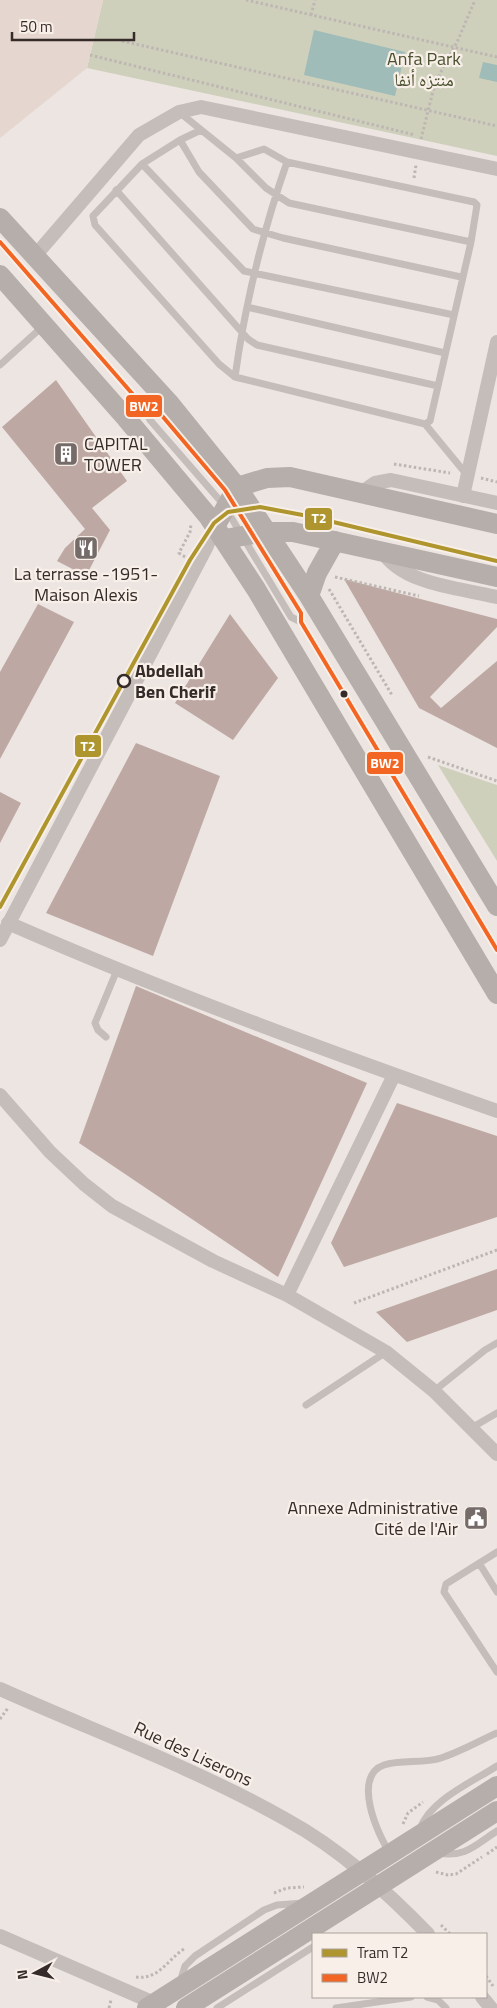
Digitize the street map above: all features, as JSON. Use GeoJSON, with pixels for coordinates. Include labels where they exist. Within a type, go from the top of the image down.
{"type":"FeatureCollection","features":[{"type":"Feature","properties":{"kind":"main road"},"geometry":{"type":"LineString","coordinates":[[0,218],[170,404],[230,497],[240,533],[497,994]]}},
{"type":"Feature","properties":{"kind":"main road"},"geometry":{"type":"LineString","coordinates":[[0,275],[44,325],[240,533],[309,596],[497,906]]}},
{"type":"Feature","properties":{"kind":"main road"},"geometry":{"type":"LineString","coordinates":[[230,497],[267,478],[290,477],[497,524]]}},
{"type":"Feature","properties":{"kind":"main road"},"geometry":{"type":"LineString","coordinates":[[230,497],[240,533]]}},
{"type":"Feature","properties":{"kind":"main road"},"geometry":{"type":"LineString","coordinates":[[240,533],[293,532],[497,577]]}},
{"type":"Feature","properties":{"kind":"main road"},"geometry":{"type":"LineString","coordinates":[[309,596],[317,573],[336,541]]}},
{"type":"Feature","properties":{"kind":"main road"},"geometry":{"type":"LineString","coordinates":[[151,2006],[309,1895],[361,1871],[386,1848],[418,1836],[497,1786]]}},
{"type":"Feature","properties":{"kind":"main road"},"geometry":{"type":"LineString","coordinates":[[321,1928],[379,1886],[497,1811]]}},
{"type":"Feature","properties":{"kind":"main road"},"geometry":{"type":"LineString","coordinates":[[186,2008],[312,1933]]}},
{"type":"Feature","properties":{"kind":"street"},"geometry":{"type":"LineString","coordinates":[[34,257],[139,135],[179,112],[200,107],[417,150],[497,168]]}},
{"type":"Feature","properties":{"kind":"street"},"geometry":{"type":"LineString","coordinates":[[463,496],[497,342]]}},
{"type":"Feature","properties":{"kind":"street"},"geometry":{"type":"LineString","coordinates":[[362,492],[375,483],[391,480],[497,503]]}},
{"type":"Feature","properties":{"kind":"street"},"geometry":{"type":"LineString","coordinates":[[0,940],[206,548],[240,533]]}},
{"type":"Feature","properties":{"kind":"street"},"geometry":{"type":"LineString","coordinates":[[382,551],[394,566],[411,576],[497,597]]}},
{"type":"Feature","properties":{"kind":"street"},"geometry":{"type":"LineString","coordinates":[[8,924],[117,970],[394,1075],[497,1111]]}},
{"type":"Feature","properties":{"kind":"street"},"geometry":{"type":"LineString","coordinates":[[286,1296],[394,1075]]}},
{"type":"Feature","properties":{"kind":"street"},"geometry":{"type":"LineString","coordinates":[[0,1095],[50,1152],[84,1184],[112,1206],[197,1253],[286,1296],[386,1352],[434,1391],[473,1427],[497,1454]]}},
{"type":"Feature","properties":{"kind":"street","name":"Rue des Liserons"},"geometry":{"type":"LineString","coordinates":[[2,1693],[216,1782],[288,1820],[361,1871],[427,1933]]}},
{"type":"Feature","properties":{"kind":"street"},"geometry":{"type":"LineString","coordinates":[[0,1936],[151,2006]]}},
{"type":"Feature","properties":{"kind":"lane"},"geometry":{"type":"LineString","coordinates":[[179,112],[236,158],[266,188],[289,202],[471,242]]}},
{"type":"Feature","properties":{"kind":"lane"},"geometry":{"type":"LineString","coordinates":[[200,130],[142,164],[93,216],[95,225],[219,364],[235,377],[425,424],[468,476]]}},
{"type":"Feature","properties":{"kind":"lane"},"geometry":{"type":"LineString","coordinates":[[180,140],[199,172],[253,228],[283,238],[461,277]]}},
{"type":"Feature","properties":{"kind":"lane"},"geometry":{"type":"LineString","coordinates":[[236,158],[260,149],[287,162],[474,202],[478,208],[461,277],[434,414],[430,422],[425,424]]}},
{"type":"Feature","properties":{"kind":"lane"},"geometry":{"type":"LineString","coordinates":[[235,377],[241,330],[276,194],[287,162]]}},
{"type":"Feature","properties":{"kind":"lane"},"geometry":{"type":"LineString","coordinates":[[142,164],[244,271],[454,315]]}},
{"type":"Feature","properties":{"kind":"lane"},"geometry":{"type":"LineString","coordinates":[[116,190],[248,339],[257,345],[438,386]]}},
{"type":"Feature","properties":{"kind":"lane"},"geometry":{"type":"LineString","coordinates":[[0,242],[144,406],[150,420],[230,497]]}},
{"type":"Feature","properties":{"kind":"lane"},"geometry":{"type":"LineString","coordinates":[[247,307],[445,353]]}},
{"type":"Feature","properties":{"kind":"lane"},"geometry":{"type":"LineString","coordinates":[[0,365],[44,325]]}},
{"type":"Feature","properties":{"kind":"lane"},"geometry":{"type":"LineString","coordinates":[[144,406],[158,411],[230,497]]}},
{"type":"Feature","properties":{"kind":"lane"},"geometry":{"type":"LineString","coordinates":[[240,533],[292,617],[301,622],[497,950]]}},
{"type":"Feature","properties":{"kind":"lane"},"geometry":{"type":"LineString","coordinates":[[106,1037],[96,1027],[96,1019],[117,970]]}},
{"type":"Feature","properties":{"kind":"lane"},"geometry":{"type":"LineString","coordinates":[[434,1391],[485,1350],[497,1344]]}},
{"type":"Feature","properties":{"kind":"lane"},"geometry":{"type":"LineString","coordinates":[[306,1405],[386,1352]]}},
{"type":"Feature","properties":{"kind":"lane"},"geometry":{"type":"LineString","coordinates":[[473,1427],[497,1412]]}},
{"type":"Feature","properties":{"kind":"lane"},"geometry":{"type":"LineString","coordinates":[[497,1552],[446,1584],[444,1592],[497,1672]]}},
{"type":"Feature","properties":{"kind":"lane"},"geometry":{"type":"LineString","coordinates":[[479,1563],[497,1592]]}},
{"type":"Feature","properties":{"kind":"lane"},"geometry":{"type":"LineString","coordinates":[[386,1848],[368,1794],[368,1781],[375,1770],[385,1765],[440,1759],[497,1733]]}},
{"type":"Feature","properties":{"kind":"lane"},"geometry":{"type":"LineString","coordinates":[[418,1836],[423,1820],[435,1806],[497,1766]]}},
{"type":"Feature","properties":{"kind":"lane"},"geometry":{"type":"LineString","coordinates":[[433,1852],[452,1856],[460,1854],[497,1831]]}},
{"type":"Feature","properties":{"kind":"lane"},"geometry":{"type":"LineString","coordinates":[[217,2008],[312,1947]]}},
{"type":"Feature","properties":{"kind":"lane"},"geometry":{"type":"LineString","coordinates":[[336,2008],[404,1998]]}},
{"type":"Feature","properties":{"kind":"lane"},"geometry":{"type":"LineString","coordinates":[[431,1998],[438,2000],[446,2008]]}},
{"type":"Feature","properties":{"kind":"path"},"geometry":{"type":"LineString","coordinates":[[246,0],[497,57]]}},
{"type":"Feature","properties":{"kind":"path"},"geometry":{"type":"LineString","coordinates":[[311,15],[314,0]]}},
{"type":"Feature","properties":{"kind":"path"},"geometry":{"type":"LineString","coordinates":[[413,189],[417,150],[435,83],[454,48],[475,0]]}},
{"type":"Feature","properties":{"kind":"path"},"geometry":{"type":"LineString","coordinates":[[122,42],[497,126]]}},
{"type":"Feature","properties":{"kind":"path"},"geometry":{"type":"LineString","coordinates":[[90,56],[431,139]]}},
{"type":"Feature","properties":{"kind":"path"},"geometry":{"type":"LineString","coordinates":[[386,467],[394,464],[468,476]]}},
{"type":"Feature","properties":{"kind":"path"},"geometry":{"type":"LineString","coordinates":[[179,553],[198,564]]}},
{"type":"Feature","properties":{"kind":"path"},"geometry":{"type":"LineString","coordinates":[[317,573],[421,596]]}},
{"type":"Feature","properties":{"kind":"path"},"geometry":{"type":"LineString","coordinates":[[428,757],[497,781]]}},
{"type":"Feature","properties":{"kind":"path"},"geometry":{"type":"LineString","coordinates":[[354,1303],[497,1250]]}},
{"type":"Feature","properties":{"kind":"path"},"geometry":{"type":"LineString","coordinates":[[0,1719],[8,1708],[14,1711]]}},
{"type":"Feature","properties":{"kind":"path"},"geometry":{"type":"LineString","coordinates":[[386,1848],[408,1813],[425,1800]]}},
{"type":"Feature","properties":{"kind":"path"},"geometry":{"type":"LineString","coordinates":[[430,1872],[456,1874],[497,1848]]}},
{"type":"Feature","properties":{"kind":"path"},"geometry":{"type":"LineString","coordinates":[[266,1898],[287,1888],[309,1895]]}},
{"type":"Feature","properties":{"kind":"path"},"geometry":{"type":"LineString","coordinates":[[438,1922],[449,1933]]}},
{"type":"Feature","properties":{"kind":"path"},"geometry":{"type":"LineString","coordinates":[[132,1977],[144,1978],[154,1975],[187,1947]]}},
{"type":"Feature","properties":{"kind":"green space","name":"Anfa Park منتزه أنفا"},"geometry":{"type":"Polygon","coordinates":[[[103,0],[497,0],[497,156],[87,68],[103,0]]]}},
{"type":"Feature","properties":{"kind":"green space"},"geometry":{"type":"Polygon","coordinates":[[[438,765],[497,785],[497,861],[438,765]]]}},
{"type":"Feature","properties":{"kind":"shaded area"},"geometry":{"type":"Polygon","coordinates":[[[0,0],[103,0],[87,68],[0,138],[0,0]]]}},
{"type":"Feature","properties":{"kind":"water"},"geometry":{"type":"Polygon","coordinates":[[[314,30],[405,52],[395,96],[304,75],[314,30]]]}},
{"type":"Feature","properties":{"kind":"water"},"geometry":{"type":"Polygon","coordinates":[[[483,62],[497,65],[497,82],[479,78],[483,62]]]}},
{"type":"Feature","properties":{"kind":"building","name":"CAPITAL TOWER"},"geometry":{"type":"Polygon","coordinates":[[[56,380],[127,481],[92,508],[110,530],[86,576],[57,561],[65,548],[85,529],[2,427],[56,380]]]}},
{"type":"Feature","properties":{"kind":"building"},"geometry":{"type":"Polygon","coordinates":[[[344,579],[497,619],[497,627],[430,697],[441,708],[497,661],[497,748],[419,708],[344,579]]]}},
{"type":"Feature","properties":{"kind":"building"},"geometry":{"type":"Polygon","coordinates":[[[38,604],[74,622],[0,759],[0,672],[38,604]]]}},
{"type":"Feature","properties":{"kind":"building"},"geometry":{"type":"Polygon","coordinates":[[[230,614],[278,678],[233,740],[175,703],[230,614]]]}},
{"type":"Feature","properties":{"kind":"building"},"geometry":{"type":"Polygon","coordinates":[[[136,743],[220,776],[153,956],[46,913],[136,743]]]}},
{"type":"Feature","properties":{"kind":"building"},"geometry":{"type":"Polygon","coordinates":[[[0,792],[21,803],[0,843],[0,792]]]}},
{"type":"Feature","properties":{"kind":"building"},"geometry":{"type":"Polygon","coordinates":[[[136,986],[367,1083],[278,1277],[79,1143],[136,986]]]}},
{"type":"Feature","properties":{"kind":"building"},"geometry":{"type":"Polygon","coordinates":[[[397,1103],[497,1136],[497,1217],[344,1267],[331,1243],[397,1103]]]}},
{"type":"Feature","properties":{"kind":"building"},"geometry":{"type":"Polygon","coordinates":[[[497,1269],[497,1310],[407,1342],[376,1312],[497,1269]]]}},
{"type":"Feature","properties":{"kind":"tram line","name":"T2"},"geometry":{"type":"LineString","coordinates":[[0,907],[190,560],[214,523],[228,512],[260,507],[308,516],[497,561]]}},
{"type":"Feature","properties":{"kind":"transit line","name":"BW2"},"geometry":{"type":"LineString","coordinates":[[0,242],[143,406],[158,411],[225,490],[301,613],[301,622],[497,950]]}},
{"type":"Feature","properties":{"kind":"place","name":"CAPITAL TOWER"},"geometry":{"type":"Point","coordinates":[66,454]}},
{"type":"Feature","properties":{"kind":"place","name":"La terrasse -1951- Maison Alexis"},"geometry":{"type":"Point","coordinates":[86,548]}},
{"type":"Feature","properties":{"kind":"place","name":"Abdellah Ben Cherif"},"geometry":{"type":"Point","coordinates":[124,681]}},
{"type":"Feature","properties":{"kind":"place","name":"Annexe Administrative Cité de l'Air"},"geometry":{"type":"Point","coordinates":[476,1518]}}]}
